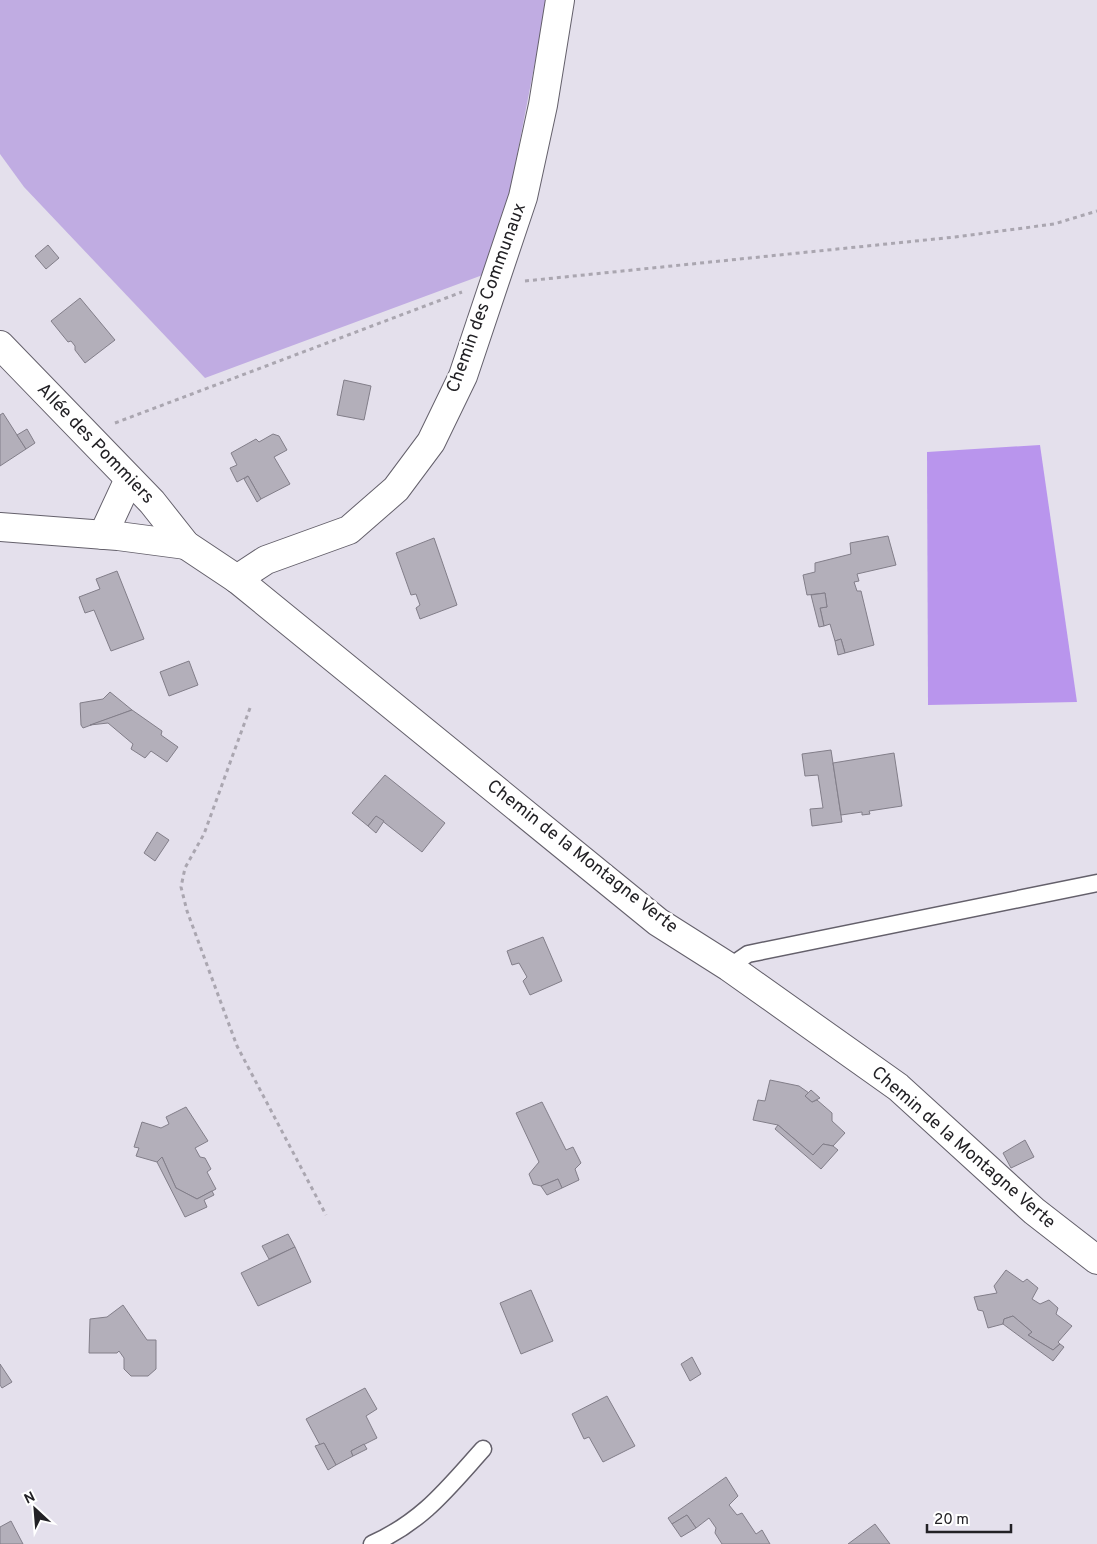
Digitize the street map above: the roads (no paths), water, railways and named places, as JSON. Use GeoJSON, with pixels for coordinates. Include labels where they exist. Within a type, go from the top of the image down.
{"type":"FeatureCollection","features":[{"type":"Feature","properties":{"kind":"street","name":"Chemin des Communaux"},"geometry":{"type":"LineString","coordinates":[[237,579],[266,560],[349,530],[396,489],[431,442],[463,376],[523,197],[543,105],[560,0]]}},
{"type":"Feature","properties":{"kind":"street","name":"Allée des Pommiers"},"geometry":{"type":"LineString","coordinates":[[0,345],[129,479],[167,520],[186,545]]}},
{"type":"Feature","properties":{"kind":"street"},"geometry":{"type":"LineString","coordinates":[[103,535],[129,479]]}},
{"type":"Feature","properties":{"kind":"street"},"geometry":{"type":"LineString","coordinates":[[0,527],[103,535],[186,545]]}},
{"type":"Feature","properties":{"kind":"street","name":"Chemin de la Montagne Verte"},"geometry":{"type":"LineString","coordinates":[[186,545],[237,579],[658,922],[729,967],[898,1087],[1034,1211],[1097,1260]]}},
{"type":"Feature","properties":{"kind":"lane"},"geometry":{"type":"LineString","coordinates":[[729,967],[748,954],[1097,883]]}},
{"type":"Feature","properties":{"kind":"lane"},"geometry":{"type":"LineString","coordinates":[[372,1544],[397,1533],[427,1511],[483,1449]]}}]}
